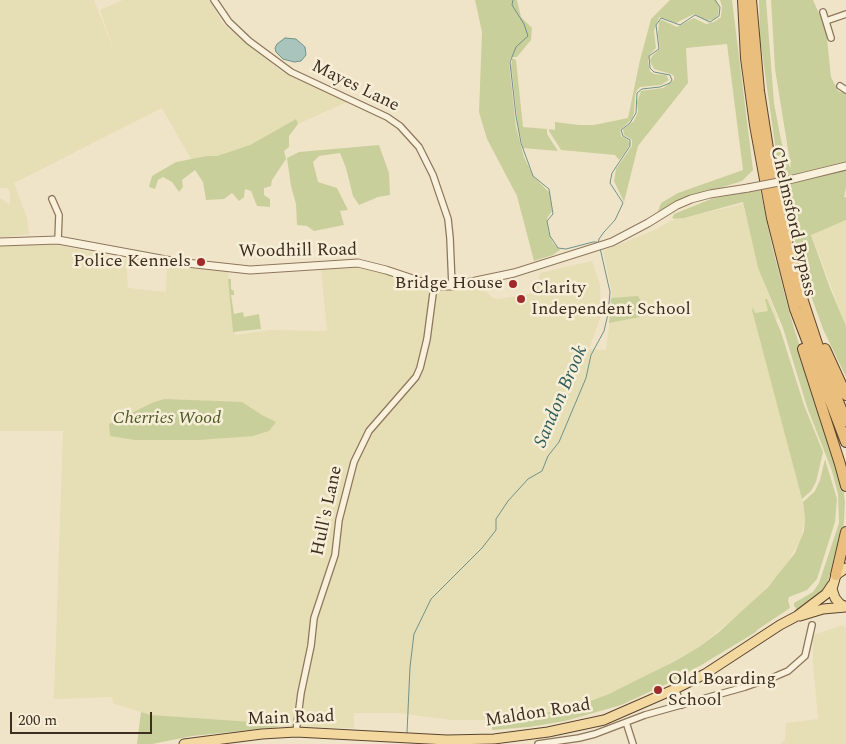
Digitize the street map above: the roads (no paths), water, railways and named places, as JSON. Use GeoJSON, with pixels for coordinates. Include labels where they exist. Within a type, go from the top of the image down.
{"type":"FeatureCollection","features":[{"type":"Feature","properties":{"kind":"highway","name":"Chelmsford Bypass"},"geometry":{"type":"LineString","coordinates":[[743,0],[746,58],[759,151],[772,218],[795,309],[846,442]]}},
{"type":"Feature","properties":{"kind":"highway","name":"Chelmsford Bypass"},"geometry":{"type":"LineString","coordinates":[[751,0],[754,49],[771,168],[782,224],[802,298],[827,374],[846,421]]}},
{"type":"Feature","properties":{"kind":"highway"},"geometry":{"type":"LineString","coordinates":[[802,298],[846,395]]}},
{"type":"Feature","properties":{"kind":"highway"},"geometry":{"type":"LineString","coordinates":[[795,309],[803,348],[846,486]]}},
{"type":"Feature","properties":{"kind":"highway"},"geometry":{"type":"LineString","coordinates":[[834,580],[846,532]]}},
{"type":"Feature","properties":{"kind":"main road","name":"Maldon Road"},"geometry":{"type":"LineString","coordinates":[[400,737],[447,740],[494,739],[548,732],[604,720],[705,674],[797,616],[826,594],[834,580],[846,568]]}},
{"type":"Feature","properties":{"kind":"main road"},"geometry":{"type":"LineString","coordinates":[[834,580],[835,598],[846,607]]}},
{"type":"Feature","properties":{"kind":"main road","name":"Maldon Road"},"geometry":{"type":"LineString","coordinates":[[797,616],[823,609],[846,607]]}},
{"type":"Feature","properties":{"kind":"main road","name":"Main Road"},"geometry":{"type":"LineString","coordinates":[[184,744],[262,734],[296,732],[400,737]]}},
{"type":"Feature","properties":{"kind":"street","name":"Mayes Lane"},"geometry":{"type":"LineString","coordinates":[[214,0],[235,27],[249,41],[261,48],[290,72],[386,117],[409,135],[419,146],[427,161],[448,219],[452,286]]}},
{"type":"Feature","properties":{"kind":"street"},"geometry":{"type":"LineString","coordinates":[[823,12],[831,38]]}},
{"type":"Feature","properties":{"kind":"street"},"geometry":{"type":"LineString","coordinates":[[826,20],[846,14]]}},
{"type":"Feature","properties":{"kind":"street","name":"Woodhill Road"},"geometry":{"type":"LineString","coordinates":[[0,242],[58,240],[85,243],[177,262],[250,270],[358,263],[434,286],[452,286],[514,273],[612,242],[691,199],[789,180],[846,166]]}},
{"type":"Feature","properties":{"kind":"street"},"geometry":{"type":"LineString","coordinates":[[52,199],[59,215],[58,240]]}},
{"type":"Feature","properties":{"kind":"street","name":"Hull's Lane"},"geometry":{"type":"LineString","coordinates":[[296,732],[314,618],[335,555],[339,520],[354,462],[369,431],[412,383],[420,368],[428,340],[434,286]]}},
{"type":"Feature","properties":{"kind":"street","name":"Maldon Road"},"geometry":{"type":"LineString","coordinates":[[538,744],[587,736],[626,722],[745,687],[788,671],[805,656],[812,624]]}},
{"type":"Feature","properties":{"kind":"street"},"geometry":{"type":"LineString","coordinates":[[675,689],[682,705]]}},
{"type":"Feature","properties":{"kind":"street"},"geometry":{"type":"LineString","coordinates":[[626,722],[633,744]]}},
{"type":"Feature","properties":{"kind":"water"},"geometry":{"type":"Polygon","coordinates":[[[285,38],[296,39],[305,47],[306,55],[301,61],[294,62],[283,59],[276,52],[277,44],[285,38]]]}},
{"type":"Feature","properties":{"kind":"waterway"},"geometry":{"type":"LineString","coordinates":[[513,0],[512,5],[524,24],[528,36],[516,47],[510,62],[516,116],[521,143],[533,176],[549,189],[553,214],[547,221],[550,236],[558,248],[566,249],[597,242]]}},
{"type":"Feature","properties":{"kind":"waterway","name":"Sandon Brook"},"geometry":{"type":"LineString","coordinates":[[598,244],[599,239],[615,220],[623,203],[610,183],[612,173],[630,146],[630,140],[623,136],[621,130],[630,123],[636,113],[637,93],[642,89],[660,87],[670,83],[672,80],[670,75],[654,72],[650,68],[649,56],[659,49],[656,25],[661,18],[680,25],[695,15],[710,22],[719,16],[720,7],[715,0]]}},
{"type":"Feature","properties":{"kind":"waterway","name":"Sandon Brook"},"geometry":{"type":"LineString","coordinates":[[407,733],[410,667],[414,634],[431,599],[482,548],[496,530],[496,519],[508,501],[528,479],[542,471],[548,456],[559,442],[586,378],[591,355],[604,331],[608,314],[610,292],[600,248]]}},
{"type":"Feature","properties":{"kind":"place","name":"Police Kennels"},"geometry":{"type":"Point","coordinates":[201,262]}},
{"type":"Feature","properties":{"kind":"place","name":"Bridge House"},"geometry":{"type":"Point","coordinates":[513,284]}},
{"type":"Feature","properties":{"kind":"place","name":"Clarity Independent School"},"geometry":{"type":"Point","coordinates":[521,299]}},
{"type":"Feature","properties":{"kind":"place","name":"Old Boarding School"},"geometry":{"type":"Point","coordinates":[658,690]}},
{"type":"Feature","properties":{"kind":"park label","name":"Cherries Wood"},"geometry":{"type":"Point","coordinates":[167,419]}}]}
